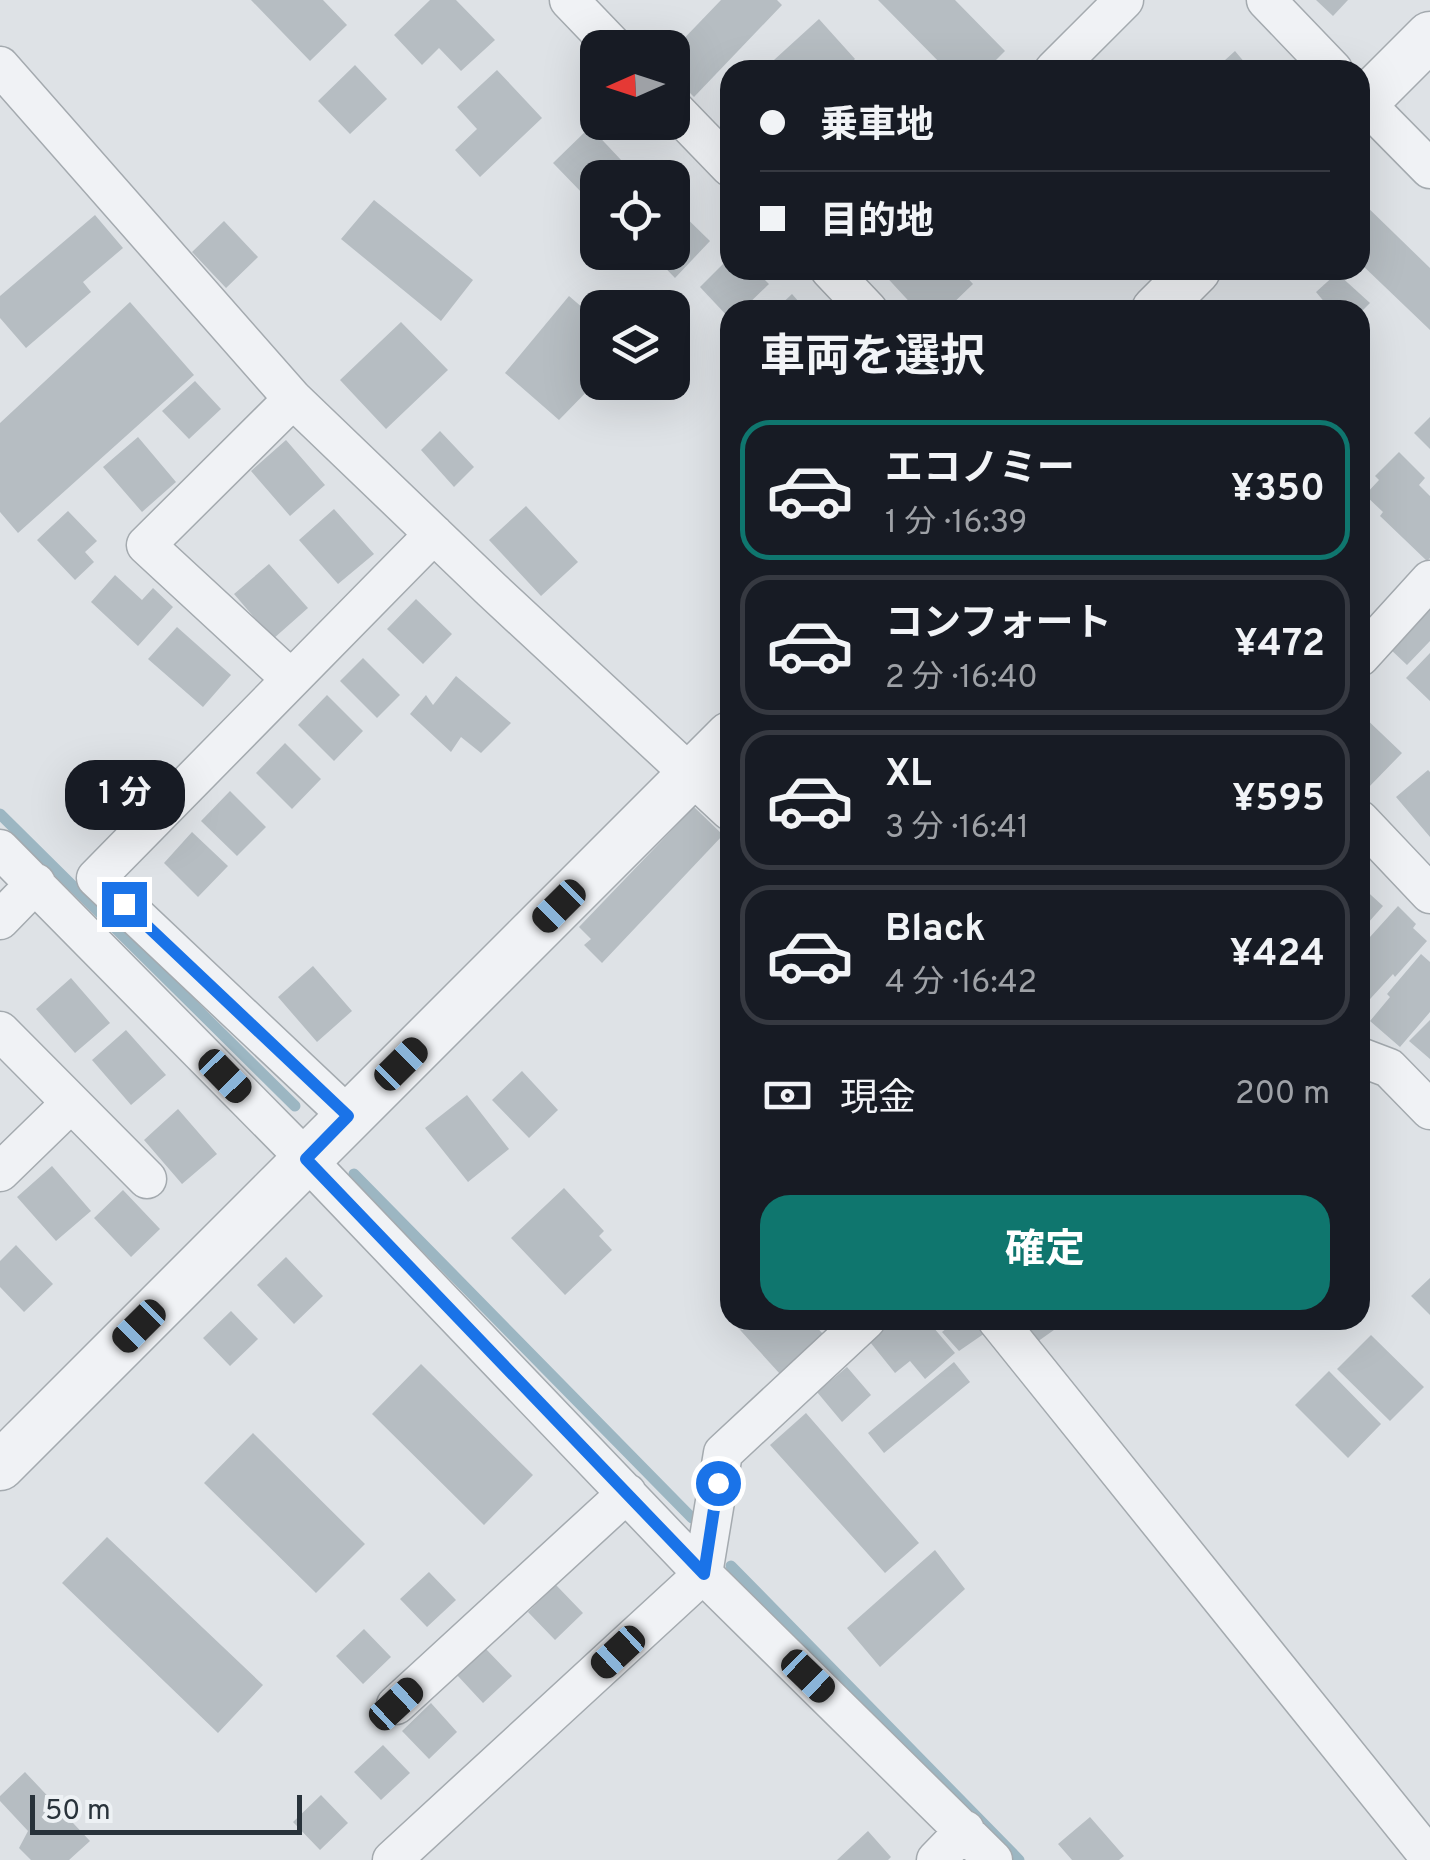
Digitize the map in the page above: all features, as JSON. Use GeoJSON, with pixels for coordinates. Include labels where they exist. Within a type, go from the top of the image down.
{"type":"FeatureCollection","features":[{"type":"Feature","properties":{"kind":"street"},"geometry":{"type":"LineString","coordinates":[[569,0],[598,30]]}},
{"type":"Feature","properties":{"kind":"street"},"geometry":{"type":"LineString","coordinates":[[1064,60],[1124,0]]}},
{"type":"Feature","properties":{"kind":"street"},"geometry":{"type":"LineString","coordinates":[[1266,0],[1322,60]]}},
{"type":"Feature","properties":{"kind":"street"},"geometry":{"type":"LineString","coordinates":[[1370,82],[1430,36]]}},
{"type":"Feature","properties":{"kind":"street"},"geometry":{"type":"LineString","coordinates":[[0,66],[293,399],[720,802]]}},
{"type":"Feature","properties":{"kind":"street"},"geometry":{"type":"LineString","coordinates":[[1370,110],[1430,169]]}},
{"type":"Feature","properties":{"kind":"street"},"geometry":{"type":"LineString","coordinates":[[690,126],[720,157]]}},
{"type":"Feature","properties":{"kind":"street"},"geometry":{"type":"LineString","coordinates":[[1166,300],[1186,280]]}},
{"type":"Feature","properties":{"kind":"street"},"geometry":{"type":"LineString","coordinates":[[291,679],[146,545],[293,399]]}},
{"type":"Feature","properties":{"kind":"street"},"geometry":{"type":"LineString","coordinates":[[348,1116],[96,878],[434,534]]}},
{"type":"Feature","properties":{"kind":"street"},"geometry":{"type":"LineString","coordinates":[[1370,646],[1430,580]]}},
{"type":"Feature","properties":{"kind":"street"},"geometry":{"type":"LineString","coordinates":[[0,1466],[720,746]]}},
{"type":"Feature","properties":{"kind":"street"},"geometry":{"type":"LineString","coordinates":[[1370,831],[1430,894]]}},
{"type":"Feature","properties":{"kind":"street"},"geometry":{"type":"LineString","coordinates":[[0,849],[306,1159],[704,1574],[993,1860]]}},
{"type":"Feature","properties":{"kind":"street"},"geometry":{"type":"LineString","coordinates":[[0,920],[36,883]]}},
{"type":"Feature","properties":{"kind":"street"},"geometry":{"type":"LineString","coordinates":[[0,1031],[147,1179]]}},
{"type":"Feature","properties":{"kind":"street"},"geometry":{"type":"LineString","coordinates":[[1370,1061],[1389,1068],[1430,1110]]}},
{"type":"Feature","properties":{"kind":"street"},"geometry":{"type":"LineString","coordinates":[[0,1172],[71,1102]]}},
{"type":"Feature","properties":{"kind":"street"},"geometry":{"type":"LineString","coordinates":[[392,1860],[704,1574],[722,1453],[855,1330]]}},
{"type":"Feature","properties":{"kind":"street"},"geometry":{"type":"LineString","coordinates":[[1005,1330],[1430,1858]]}},
{"type":"Feature","properties":{"kind":"street"},"geometry":{"type":"LineString","coordinates":[[396,1704],[627,1493]]}},
{"type":"Feature","properties":{"kind":"street"},"geometry":{"type":"LineString","coordinates":[[936,1860],[965,1830]]}},
{"type":"Feature","properties":{"kind":"building"},"geometry":{"type":"Polygon","coordinates":[[[251,0],[323,0],[347,25],[310,61],[251,0]]]}},
{"type":"Feature","properties":{"kind":"building"},"geometry":{"type":"Polygon","coordinates":[[[430,0],[456,0],[495,40],[461,71],[439,48],[422,65],[394,35],[430,0]]]}},
{"type":"Feature","properties":{"kind":"building"},"geometry":{"type":"Polygon","coordinates":[[[721,0],[777,0],[782,5],[729,60],[720,60],[720,70],[694,97],[690,93],[690,32],[721,0]]]}},
{"type":"Feature","properties":{"kind":"building"},"geometry":{"type":"Polygon","coordinates":[[[878,0],[955,0],[1005,51],[996,60],[937,60],[878,0]]]}},
{"type":"Feature","properties":{"kind":"building"},"geometry":{"type":"Polygon","coordinates":[[[1316,0],[1348,0],[1333,16],[1316,0]]]}},
{"type":"Feature","properties":{"kind":"building"},"geometry":{"type":"Polygon","coordinates":[[[819,19],[855,59],[854,60],[774,60],[819,19]]]}},
{"type":"Feature","properties":{"kind":"building"},"geometry":{"type":"Polygon","coordinates":[[[1235,51],[1243,60],[1225,60],[1235,51]]]}},
{"type":"Feature","properties":{"kind":"building"},"geometry":{"type":"Polygon","coordinates":[[[355,65],[387,99],[350,134],[318,101],[355,65]]]}},
{"type":"Feature","properties":{"kind":"building"},"geometry":{"type":"Polygon","coordinates":[[[497,70],[542,118],[480,177],[455,150],[477,129],[457,107],[497,70]]]}},
{"type":"Feature","properties":{"kind":"building"},"geometry":{"type":"Polygon","coordinates":[[[580,137],[580,140],[602,140],[621,160],[580,160],[580,191],[553,163],[580,137]]]}},
{"type":"Feature","properties":{"kind":"building"},"geometry":{"type":"Polygon","coordinates":[[[374,200],[473,280],[441,321],[341,239],[374,200]]]}},
{"type":"Feature","properties":{"kind":"building"},"geometry":{"type":"Polygon","coordinates":[[[1370,210],[1430,268],[1430,330],[1370,273],[1370,210]]]}},
{"type":"Feature","properties":{"kind":"building"},"geometry":{"type":"Polygon","coordinates":[[[95,215],[123,248],[83,282],[91,292],[26,348],[0,318],[0,296],[95,215]]]}},
{"type":"Feature","properties":{"kind":"building"},"geometry":{"type":"Polygon","coordinates":[[[224,221],[258,257],[226,288],[192,252],[224,221]]]}},
{"type":"Feature","properties":{"kind":"building"},"geometry":{"type":"Polygon","coordinates":[[[690,222],[710,241],[690,262],[690,222]]]}},
{"type":"Feature","properties":{"kind":"building"},"geometry":{"type":"Polygon","coordinates":[[[720,267],[720,280],[765,280],[769,284],[752,300],[720,300],[720,308],[700,287],[720,267]]]}},
{"type":"Feature","properties":{"kind":"building"},"geometry":{"type":"Polygon","coordinates":[[[889,280],[969,280],[973,284],[956,300],[908,300],[889,280]]]}},
{"type":"Feature","properties":{"kind":"building"},"geometry":{"type":"Polygon","coordinates":[[[1329,280],[1345,280],[1367,300],[1323,300],[1316,292],[1329,280]]]}},
{"type":"Feature","properties":{"kind":"building"},"geometry":{"type":"Polygon","coordinates":[[[569,296],[580,305],[580,398],[559,420],[505,373],[569,296]]]}},
{"type":"Feature","properties":{"kind":"building"},"geometry":{"type":"Polygon","coordinates":[[[130,302],[194,375],[18,533],[0,512],[0,423],[130,302]]]}},
{"type":"Feature","properties":{"kind":"building"},"geometry":{"type":"Polygon","coordinates":[[[401,322],[448,370],[386,429],[340,380],[401,322]]]}},
{"type":"Feature","properties":{"kind":"building"},"geometry":{"type":"Polygon","coordinates":[[[195,381],[221,409],[189,439],[162,411],[195,381]]]}},
{"type":"Feature","properties":{"kind":"building"},"geometry":{"type":"Polygon","coordinates":[[[1430,417],[1430,449],[1414,433],[1430,417]]]}},
{"type":"Feature","properties":{"kind":"building"},"geometry":{"type":"Polygon","coordinates":[[[440,431],[474,467],[454,487],[421,450],[440,431]]]}},
{"type":"Feature","properties":{"kind":"building"},"geometry":{"type":"Polygon","coordinates":[[[138,437],[176,482],[142,512],[103,467],[138,437]]]}},
{"type":"Feature","properties":{"kind":"building"},"geometry":{"type":"Polygon","coordinates":[[[286,440],[325,485],[290,516],[251,471],[286,440]]]}},
{"type":"Feature","properties":{"kind":"building"},"geometry":{"type":"Polygon","coordinates":[[[1399,452],[1425,478],[1419,485],[1430,496],[1427,561],[1380,516],[1383,512],[1370,500],[1370,490],[1379,480],[1375,476],[1399,452]]]}},
{"type":"Feature","properties":{"kind":"building"},"geometry":{"type":"Polygon","coordinates":[[[526,506],[578,562],[541,596],[489,540],[526,506]]]}},
{"type":"Feature","properties":{"kind":"building"},"geometry":{"type":"Polygon","coordinates":[[[334,509],[374,554],[338,584],[299,540],[334,509]]]}},
{"type":"Feature","properties":{"kind":"building"},"geometry":{"type":"Polygon","coordinates":[[[68,511],[97,541],[85,552],[94,562],[75,580],[37,540],[68,511]]]}},
{"type":"Feature","properties":{"kind":"building"},"geometry":{"type":"Polygon","coordinates":[[[269,564],[308,608],[273,639],[234,594],[269,564]]]}},
{"type":"Feature","properties":{"kind":"building"},"geometry":{"type":"Polygon","coordinates":[[[115,575],[142,600],[153,588],[173,607],[138,646],[91,602],[115,575]]]}},
{"type":"Feature","properties":{"kind":"building"},"geometry":{"type":"Polygon","coordinates":[[[416,599],[452,634],[423,664],[387,629],[416,599]]]}},
{"type":"Feature","properties":{"kind":"building"},"geometry":{"type":"Polygon","coordinates":[[[1430,603],[1430,641],[1407,665],[1388,647],[1430,603]]]}},
{"type":"Feature","properties":{"kind":"building"},"geometry":{"type":"Polygon","coordinates":[[[177,627],[231,675],[203,707],[148,659],[177,627]]]}},
{"type":"Feature","properties":{"kind":"building"},"geometry":{"type":"Polygon","coordinates":[[[1430,653],[1430,701],[1406,678],[1430,653]]]}},
{"type":"Feature","properties":{"kind":"building"},"geometry":{"type":"Polygon","coordinates":[[[363,658],[400,695],[377,718],[340,681],[363,658]]]}},
{"type":"Feature","properties":{"kind":"building"},"geometry":{"type":"Polygon","coordinates":[[[456,676],[511,723],[481,753],[461,737],[451,752],[410,714],[426,695],[433,705],[456,676]]]}},
{"type":"Feature","properties":{"kind":"building"},"geometry":{"type":"Polygon","coordinates":[[[327,695],[363,731],[334,761],[298,725],[327,695]]]}},
{"type":"Feature","properties":{"kind":"building"},"geometry":{"type":"Polygon","coordinates":[[[1370,723],[1402,753],[1370,786],[1370,723]]]}},
{"type":"Feature","properties":{"kind":"building"},"geometry":{"type":"Polygon","coordinates":[[[285,743],[321,779],[292,809],[256,773],[285,743]]]}},
{"type":"Feature","properties":{"kind":"building"},"geometry":{"type":"Polygon","coordinates":[[[1430,772],[1430,837],[1396,797],[1430,772]]]}},
{"type":"Feature","properties":{"kind":"building"},"geometry":{"type":"Polygon","coordinates":[[[230,791],[266,827],[237,856],[201,821],[230,791]]]}},
{"type":"Feature","properties":{"kind":"building"},"geometry":{"type":"Polygon","coordinates":[[[694,807],[720,832],[720,838],[602,963],[584,945],[591,939],[579,927],[694,807]]]}},
{"type":"Feature","properties":{"kind":"building"},"geometry":{"type":"Polygon","coordinates":[[[192,832],[228,866],[198,897],[164,863],[192,832]]]}},
{"type":"Feature","properties":{"kind":"building"},"geometry":{"type":"Polygon","coordinates":[[[1370,894],[1383,906],[1370,921],[1370,894]]]}},
{"type":"Feature","properties":{"kind":"building"},"geometry":{"type":"Polygon","coordinates":[[[1398,906],[1427,941],[1370,999],[1370,937],[1398,906]]]}},
{"type":"Feature","properties":{"kind":"building"},"geometry":{"type":"Polygon","coordinates":[[[1421,954],[1430,962],[1430,1012],[1400,1047],[1370,1021],[1421,954]]]}},
{"type":"Feature","properties":{"kind":"building"},"geometry":{"type":"Polygon","coordinates":[[[313,966],[352,1011],[317,1042],[278,997],[313,966]]]}},
{"type":"Feature","properties":{"kind":"building"},"geometry":{"type":"Polygon","coordinates":[[[71,978],[110,1023],[75,1053],[36,1009],[71,978]]]}},
{"type":"Feature","properties":{"kind":"building"},"geometry":{"type":"Polygon","coordinates":[[[1430,1020],[1430,1059],[1409,1041],[1430,1020]]]}},
{"type":"Feature","properties":{"kind":"building"},"geometry":{"type":"Polygon","coordinates":[[[126,1030],[166,1075],[131,1105],[92,1060],[126,1030]]]}},
{"type":"Feature","properties":{"kind":"building"},"geometry":{"type":"Polygon","coordinates":[[[522,1071],[558,1110],[529,1138],[492,1100],[522,1071]]]}},
{"type":"Feature","properties":{"kind":"building"},"geometry":{"type":"Polygon","coordinates":[[[467,1095],[509,1149],[468,1182],[425,1128],[467,1095]]]}},
{"type":"Feature","properties":{"kind":"building"},"geometry":{"type":"Polygon","coordinates":[[[178,1109],[217,1154],[182,1184],[144,1140],[178,1109]]]}},
{"type":"Feature","properties":{"kind":"building"},"geometry":{"type":"Polygon","coordinates":[[[52,1166],[91,1211],[56,1241],[17,1197],[52,1166]]]}},
{"type":"Feature","properties":{"kind":"building"},"geometry":{"type":"Polygon","coordinates":[[[564,1188],[604,1231],[599,1236],[612,1250],[565,1295],[511,1238],[564,1188]]]}},
{"type":"Feature","properties":{"kind":"building"},"geometry":{"type":"Polygon","coordinates":[[[123,1190],[160,1229],[131,1257],[94,1218],[123,1190]]]}},
{"type":"Feature","properties":{"kind":"building"},"geometry":{"type":"Polygon","coordinates":[[[16,1245],[53,1284],[24,1312],[0,1287],[0,1261],[16,1245]]]}},
{"type":"Feature","properties":{"kind":"building"},"geometry":{"type":"Polygon","coordinates":[[[286,1257],[323,1296],[294,1324],[257,1285],[286,1257]]]}},
{"type":"Feature","properties":{"kind":"building"},"geometry":{"type":"Polygon","coordinates":[[[1430,1278],[1430,1315],[1411,1296],[1430,1278]]]}},
{"type":"Feature","properties":{"kind":"building"},"geometry":{"type":"Polygon","coordinates":[[[231,1311],[258,1339],[230,1366],[203,1338],[231,1311]]]}},
{"type":"Feature","properties":{"kind":"building"},"geometry":{"type":"Polygon","coordinates":[[[740,1330],[819,1330],[823,1334],[780,1374],[740,1330]]]}},
{"type":"Feature","properties":{"kind":"building"},"geometry":{"type":"Polygon","coordinates":[[[936,1330],[955,1353],[925,1379],[910,1361],[895,1373],[870,1342],[878,1336],[873,1331],[936,1330]]]}},
{"type":"Feature","properties":{"kind":"building"},"geometry":{"type":"Polygon","coordinates":[[[944,1330],[988,1331],[959,1351],[942,1332],[944,1330]]]}},
{"type":"Feature","properties":{"kind":"building"},"geometry":{"type":"Polygon","coordinates":[[[1029,1330],[1054,1330],[1037,1342],[1029,1330]]]}},
{"type":"Feature","properties":{"kind":"building"},"geometry":{"type":"Polygon","coordinates":[[[1371,1335],[1424,1387],[1390,1421],[1337,1369],[1371,1335]]]}},
{"type":"Feature","properties":{"kind":"building"},"geometry":{"type":"Polygon","coordinates":[[[954,1362],[970,1382],[884,1453],[868,1433],[954,1362]]]}},
{"type":"Feature","properties":{"kind":"building"},"geometry":{"type":"Polygon","coordinates":[[[421,1364],[533,1475],[484,1525],[372,1414],[421,1364]]]}},
{"type":"Feature","properties":{"kind":"building"},"geometry":{"type":"Polygon","coordinates":[[[847,1367],[871,1395],[842,1422],[817,1392],[847,1367]]]}},
{"type":"Feature","properties":{"kind":"building"},"geometry":{"type":"Polygon","coordinates":[[[1329,1371],[1381,1424],[1348,1458],[1295,1405],[1329,1371]]]}},
{"type":"Feature","properties":{"kind":"building"},"geometry":{"type":"Polygon","coordinates":[[[806,1413],[919,1543],[885,1573],[770,1445],[806,1413]]]}},
{"type":"Feature","properties":{"kind":"building"},"geometry":{"type":"Polygon","coordinates":[[[253,1433],[365,1544],[316,1593],[204,1483],[253,1433]]]}},
{"type":"Feature","properties":{"kind":"building"},"geometry":{"type":"Polygon","coordinates":[[[107,1537],[263,1685],[218,1733],[62,1583],[107,1537]]]}},
{"type":"Feature","properties":{"kind":"building"},"geometry":{"type":"Polygon","coordinates":[[[935,1550],[965,1589],[880,1667],[847,1628],[935,1550]]]}},
{"type":"Feature","properties":{"kind":"building"},"geometry":{"type":"Polygon","coordinates":[[[429,1572],[456,1600],[427,1627],[400,1599],[429,1572]]]}},
{"type":"Feature","properties":{"kind":"building"},"geometry":{"type":"Polygon","coordinates":[[[556,1585],[583,1613],[555,1640],[528,1612],[556,1585]]]}},
{"type":"Feature","properties":{"kind":"building"},"geometry":{"type":"Polygon","coordinates":[[[364,1629],[391,1657],[363,1684],[336,1656],[364,1629]]]}},
{"type":"Feature","properties":{"kind":"building"},"geometry":{"type":"Polygon","coordinates":[[[485,1648],[512,1676],[483,1703],[457,1675],[485,1648]]]}},
{"type":"Feature","properties":{"kind":"building"},"geometry":{"type":"Polygon","coordinates":[[[431,1703],[457,1732],[429,1759],[402,1731],[431,1703]]]}},
{"type":"Feature","properties":{"kind":"building"},"geometry":{"type":"Polygon","coordinates":[[[383,1745],[410,1773],[381,1800],[354,1772],[383,1745]]]}},
{"type":"Feature","properties":{"kind":"building"},"geometry":{"type":"Polygon","coordinates":[[[25,1772],[90,1841],[69,1860],[31,1860],[19,1848],[28,1831],[0,1801],[0,1796],[25,1772]]]}},
{"type":"Feature","properties":{"kind":"building"},"geometry":{"type":"Polygon","coordinates":[[[321,1795],[348,1823],[320,1850],[293,1822],[321,1795]]]}},
{"type":"Feature","properties":{"kind":"building"},"geometry":{"type":"Polygon","coordinates":[[[1090,1817],[1124,1856],[1119,1860],[1072,1860],[1058,1844],[1090,1817]]]}},
{"type":"Feature","properties":{"kind":"building"},"geometry":{"type":"Polygon","coordinates":[[[868,1831],[891,1857],[888,1860],[837,1860],[868,1831]]]}},
{"type":"Feature","properties":{"kind":"waterway"},"geometry":{"type":"LineString","coordinates":[[0,814],[295,1106]]}},
{"type":"Feature","properties":{"kind":"waterway"},"geometry":{"type":"LineString","coordinates":[[354,1174],[692,1518]]}},
{"type":"Feature","properties":{"kind":"waterway"},"geometry":{"type":"LineString","coordinates":[[731,1566],[1019,1860]]}},
{"type":"Feature","properties":{"kind":"route"},"geometry":{"type":"LineString","coordinates":[[124,904],[348,1116],[306,1159],[704,1574],[718,1483]]}}]}
